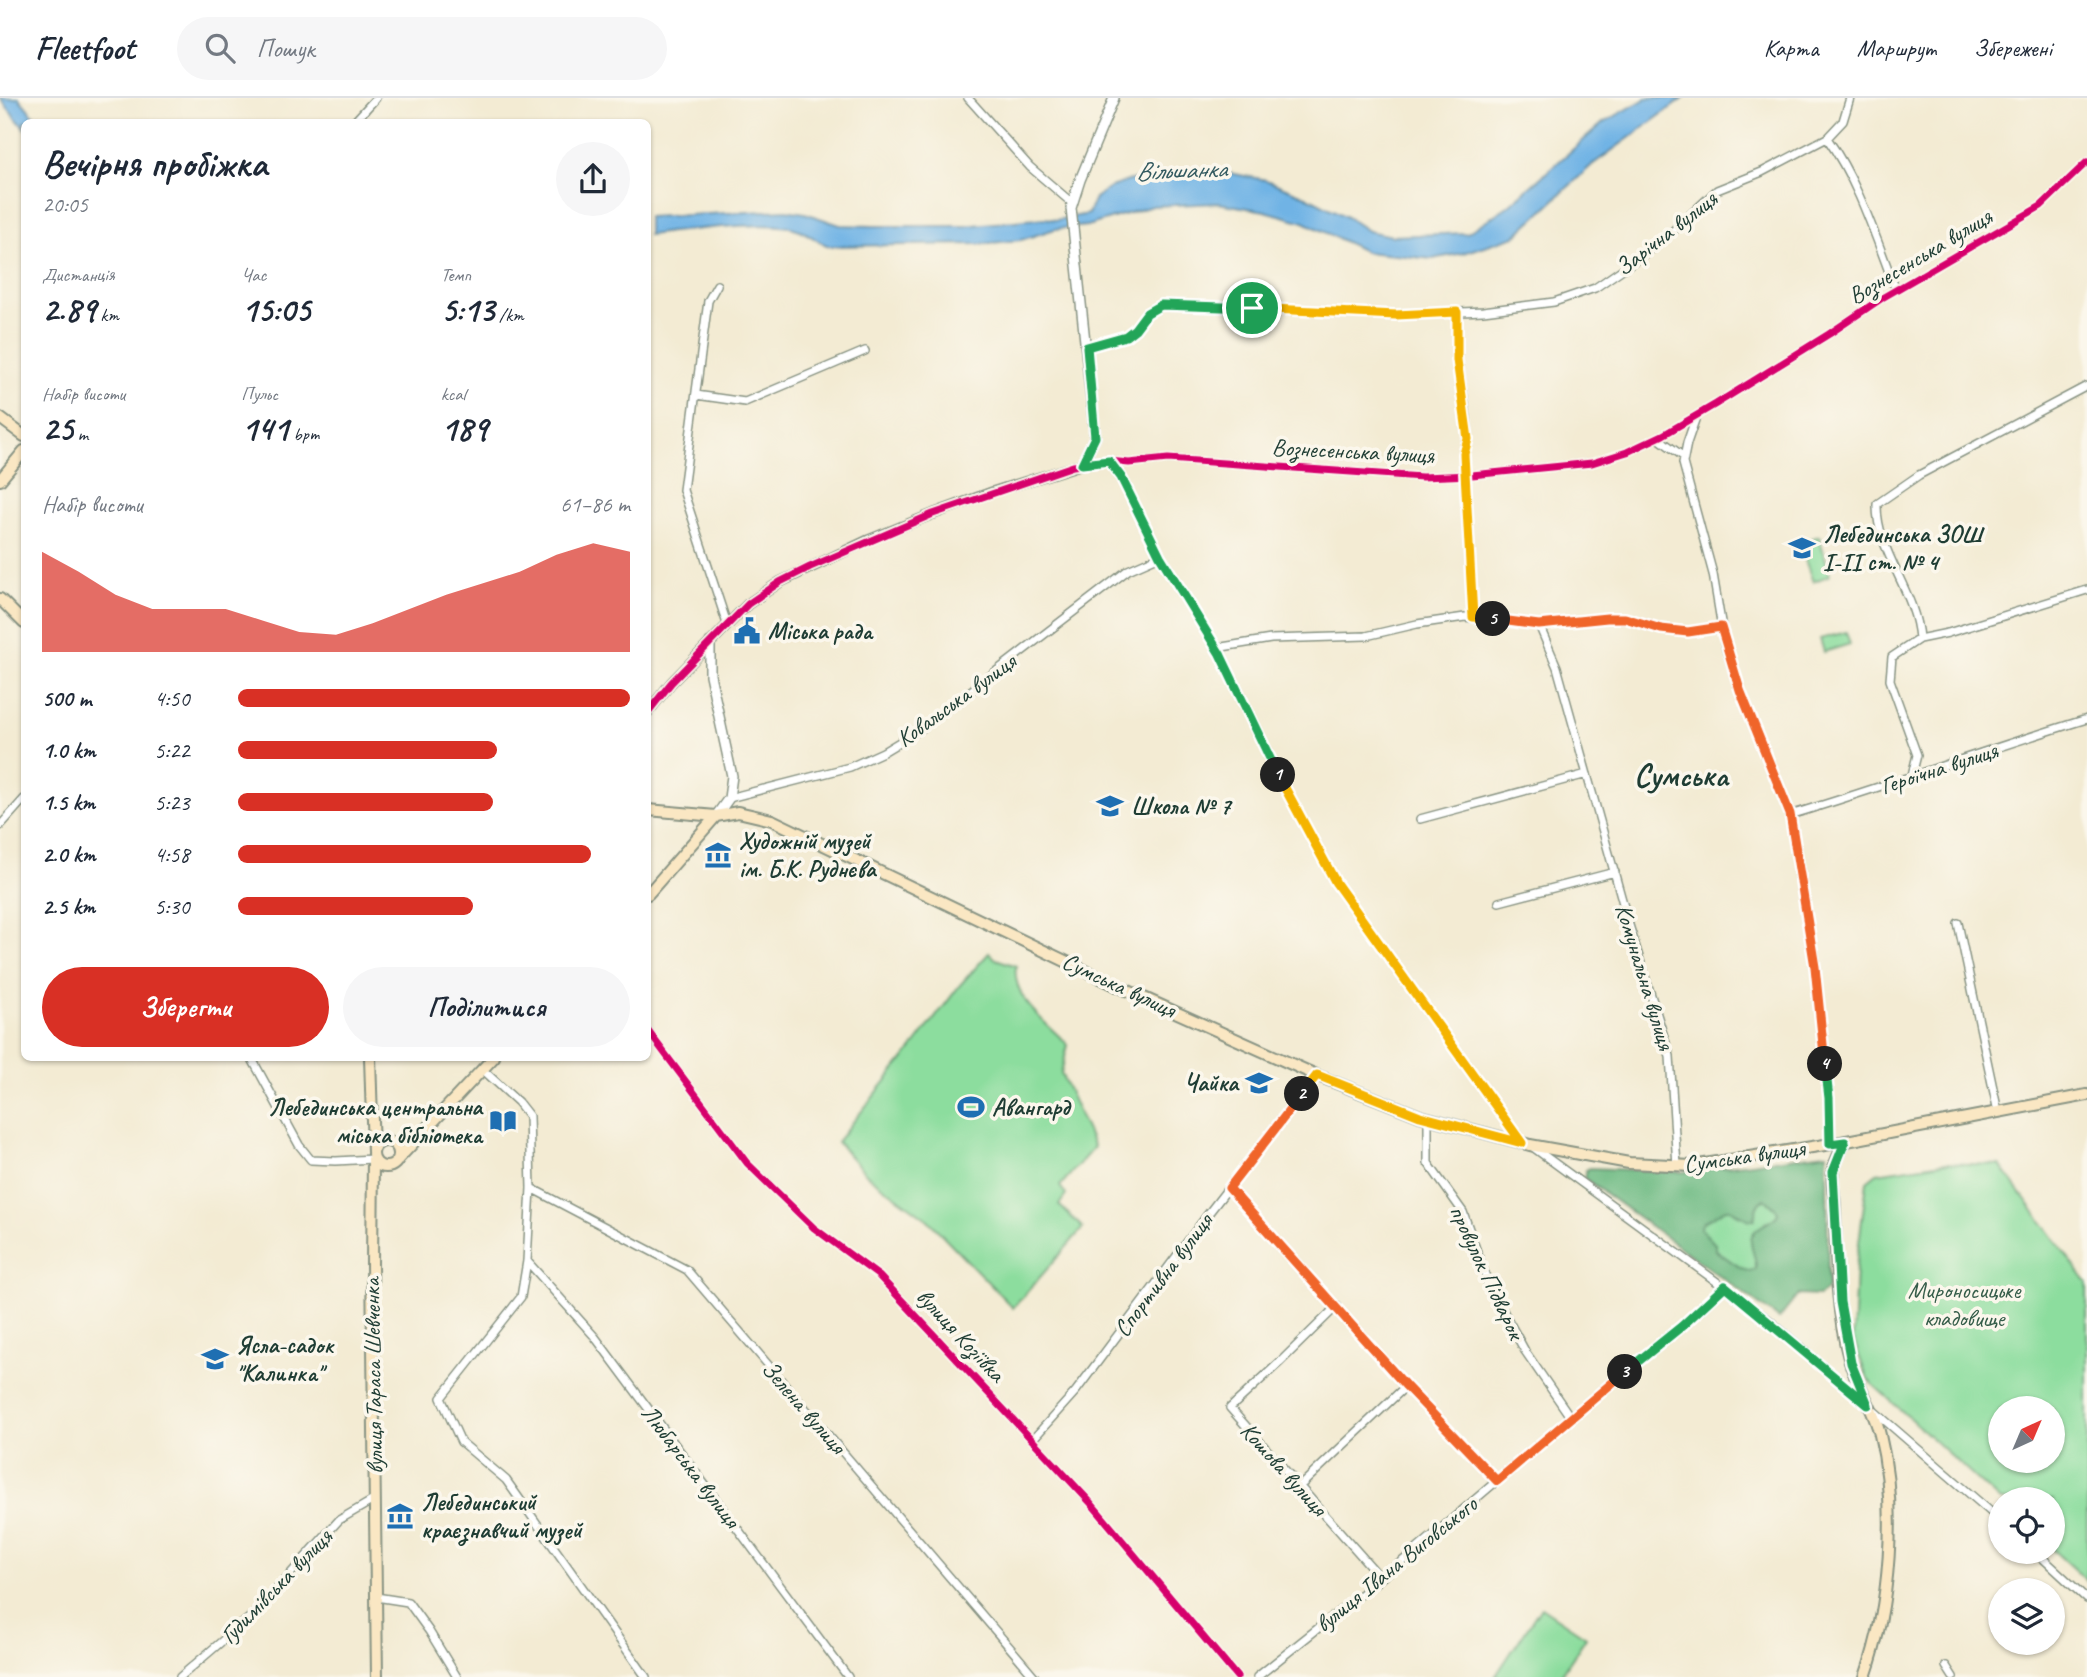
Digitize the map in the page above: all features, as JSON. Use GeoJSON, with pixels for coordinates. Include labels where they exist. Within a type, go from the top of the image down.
{"type":"FeatureCollection","features":[{"type":"Feature","properties":{"kind":"main road"},"geometry":{"type":"LineString","coordinates":[[0,418],[21,434]]}},
{"type":"Feature","properties":{"kind":"main road"},"geometry":{"type":"LineString","coordinates":[[0,480],[21,455]]}},
{"type":"Feature","properties":{"kind":"main road"},"geometry":{"type":"LineString","coordinates":[[0,599],[21,620]]}},
{"type":"Feature","properties":{"kind":"main road","name":"Сумська вулиця"},"geometry":{"type":"LineString","coordinates":[[651,810],[716,816],[738,812],[772,820],[1115,985],[1317,1075],[1428,1118],[1526,1144],[1629,1163],[1677,1166],[1713,1164],[1845,1142],[2087,1095]]}},
{"type":"Feature","properties":{"kind":"main road"},"geometry":{"type":"LineString","coordinates":[[651,891],[716,816]]}},
{"type":"Feature","properties":{"kind":"main road","name":"вулиця Тараса Шевченка"},"geometry":{"type":"LineString","coordinates":[[370,1061],[377,1677]]}},
{"type":"Feature","properties":{"kind":"main road"},"geometry":{"type":"LineString","coordinates":[[373,1187],[490,1061]]}},
{"type":"Feature","properties":{"kind":"main road"},"geometry":{"type":"LineString","coordinates":[[371,1126],[398,1150],[399,1157]]}},
{"type":"Feature","properties":{"kind":"main road"},"geometry":{"type":"LineString","coordinates":[[391,1167],[379,1166],[373,1155],[379,1143],[415,1140]]}},
{"type":"Feature","properties":{"kind":"main road"},"geometry":{"type":"LineString","coordinates":[[1845,1142],[1833,1172],[1840,1302],[1851,1363],[1876,1419],[1886,1465],[1888,1538],[1878,1632],[1865,1677]]}},
{"type":"Feature","properties":{"kind":"street"},"geometry":{"type":"LineString","coordinates":[[357,119],[376,98]]}},
{"type":"Feature","properties":{"kind":"street"},"geometry":{"type":"LineString","coordinates":[[968,98],[1030,167],[1072,206]]}},
{"type":"Feature","properties":{"kind":"street"},"geometry":{"type":"LineString","coordinates":[[1082,464],[1095,437],[1073,241],[1072,206],[1114,98]]}},
{"type":"Feature","properties":{"kind":"street","name":"Зарічна вулиця"},"geometry":{"type":"LineString","coordinates":[[1087,347],[1126,336],[1147,313],[1161,305],[1396,315],[1554,302],[1595,288],[1659,244],[1717,190],[1762,172],[1827,138],[1843,121],[1850,98]]}},
{"type":"Feature","properties":{"kind":"street"},"geometry":{"type":"LineString","coordinates":[[1827,138],[1840,156],[1896,290]]}},
{"type":"Feature","properties":{"kind":"street","name":"Вознесенська вулиця"},"geometry":{"type":"LineString","coordinates":[[651,709],[727,624],[748,604],[780,582],[869,540],[993,492],[1082,464],[1168,459],[1422,477],[1592,463],[1627,452],[1697,416],[1896,290],[2041,206],[2087,162]]}},
{"type":"Feature","properties":{"kind":"street"},"geometry":{"type":"LineString","coordinates":[[717,285],[708,301],[683,490],[727,624]]}},
{"type":"Feature","properties":{"kind":"street"},"geometry":{"type":"LineString","coordinates":[[1457,312],[1457,360],[1468,439],[1464,454],[1473,617]]}},
{"type":"Feature","properties":{"kind":"street"},"geometry":{"type":"LineString","coordinates":[[696,396],[745,402],[865,351]]}},
{"type":"Feature","properties":{"kind":"street"},"geometry":{"type":"LineString","coordinates":[[1919,639],[1911,600],[1885,542],[1877,516],[1877,504],[1919,475],[2087,386]]}},
{"type":"Feature","properties":{"kind":"street"},"geometry":{"type":"LineString","coordinates":[[1697,416],[1686,443],[1683,463],[1713,574],[1721,627],[1740,690],[1790,814],[1815,967],[1829,1098],[1830,1144]]}},
{"type":"Feature","properties":{"kind":"street"},"geometry":{"type":"LineString","coordinates":[[1658,438],[1684,457]]}},
{"type":"Feature","properties":{"kind":"street"},"geometry":{"type":"LineString","coordinates":[[1109,461],[1121,477],[1160,556],[1216,649],[1297,813],[1336,883],[1526,1144]]}},
{"type":"Feature","properties":{"kind":"street","name":"Ковальська вулиця"},"geometry":{"type":"LineString","coordinates":[[729,798],[850,767],[883,752],[921,729],[1128,570],[1160,556]]}},
{"type":"Feature","properties":{"kind":"street"},"geometry":{"type":"LineString","coordinates":[[1912,775],[1917,755],[1890,680],[1892,657],[1919,639],[1948,633],[2087,590]]}},
{"type":"Feature","properties":{"kind":"street"},"geometry":{"type":"LineString","coordinates":[[1216,649],[1270,639],[1366,636],[1417,624],[1473,617],[1539,625],[1625,618],[1661,629],[1688,632],[1721,627]]}},
{"type":"Feature","properties":{"kind":"street","name":"Комунальна вулиця"},"geometry":{"type":"LineString","coordinates":[[1539,625],[1557,667],[1670,1056],[1677,1166]]}},
{"type":"Feature","properties":{"kind":"street"},"geometry":{"type":"LineString","coordinates":[[710,642],[710,675],[730,761],[732,787],[729,798],[716,816]]}},
{"type":"Feature","properties":{"kind":"street","name":"Героїчна вулиця"},"geometry":{"type":"LineString","coordinates":[[1790,814],[1870,791],[2087,719]]}},
{"type":"Feature","properties":{"kind":"street"},"geometry":{"type":"LineString","coordinates":[[1420,819],[1587,774]]}},
{"type":"Feature","properties":{"kind":"street"},"geometry":{"type":"LineString","coordinates":[[0,826],[21,802]]}},
{"type":"Feature","properties":{"kind":"street","name":"Комунальна вулиця"},"geometry":{"type":"LineString","coordinates":[[1499,902],[1615,872]]}},
{"type":"Feature","properties":{"kind":"street"},"geometry":{"type":"LineString","coordinates":[[1958,922],[1998,1112]]}},
{"type":"Feature","properties":{"kind":"street","name":"вулиця Козіївка"},"geometry":{"type":"LineString","coordinates":[[651,1035],[747,1163],[814,1228],[879,1276],[1090,1502],[1237,1677]]}},
{"type":"Feature","properties":{"kind":"street"},"geometry":{"type":"LineString","coordinates":[[253,1061],[299,1145],[311,1160],[336,1161],[373,1155]]}},
{"type":"Feature","properties":{"kind":"street"},"geometry":{"type":"LineString","coordinates":[[482,1069],[518,1102],[529,1116],[531,1188],[527,1261],[521,1297],[441,1398],[461,1442],[506,1480],[646,1677]]}},
{"type":"Feature","properties":{"kind":"street","name":"Спортивна вулиця"},"geometry":{"type":"LineString","coordinates":[[1033,1439],[1076,1391],[1317,1075]]}},
{"type":"Feature","properties":{"kind":"street","name":"провулок Підварок"},"geometry":{"type":"LineString","coordinates":[[1428,1118],[1428,1163],[1463,1212],[1489,1286],[1525,1351],[1571,1418]]}},
{"type":"Feature","properties":{"kind":"street","name":"Сумська вулиця"},"geometry":{"type":"LineString","coordinates":[[1526,1144],[1725,1286],[1988,1510]]}},
{"type":"Feature","properties":{"kind":"street","name":"Зелена вулиця"},"geometry":{"type":"LineString","coordinates":[[531,1188],[687,1270],[1035,1677]]}},
{"type":"Feature","properties":{"kind":"street"},"geometry":{"type":"LineString","coordinates":[[1229,1188],[1406,1386],[1497,1481]]}},
{"type":"Feature","properties":{"kind":"street","name":"Любарська вулиця"},"geometry":{"type":"LineString","coordinates":[[527,1261],[595,1337],[848,1677]]}},
{"type":"Feature","properties":{"kind":"street","name":"вулиця Івана Виговського"},"geometry":{"type":"LineString","coordinates":[[1257,1677],[1381,1578],[1682,1326],[1725,1286]]}},
{"type":"Feature","properties":{"kind":"street","name":"Кошова вулиця"},"geometry":{"type":"LineString","coordinates":[[1337,1306],[1282,1362],[1230,1408],[1381,1578]]}},
{"type":"Feature","properties":{"kind":"street"},"geometry":{"type":"LineString","coordinates":[[1300,1486],[1406,1386]]}},
{"type":"Feature","properties":{"kind":"street","name":"Гудимівська вулиця"},"geometry":{"type":"LineString","coordinates":[[180,1677],[255,1613],[339,1520],[375,1499]]}},
{"type":"Feature","properties":{"kind":"street"},"geometry":{"type":"LineString","coordinates":[[2049,1564],[2087,1598]]}},
{"type":"Feature","properties":{"kind":"street"},"geometry":{"type":"LineString","coordinates":[[376,1597],[408,1602],[457,1677]]}},
{"type":"Feature","properties":{"kind":"street"},"geometry":{"type":"LineString","coordinates":[[1946,1666],[1953,1677]]}},
{"type":"Feature","properties":{"kind":"green space"},"geometry":{"type":"Polygon","coordinates":[[[1819,536],[1830,575],[1813,582],[1799,543],[1819,536]]]}},
{"type":"Feature","properties":{"kind":"green space"},"geometry":{"type":"Polygon","coordinates":[[[1846,632],[1850,644],[1824,652],[1820,639],[1846,632]]]}},
{"type":"Feature","properties":{"kind":"green space","name":"Авангард"},"geometry":{"type":"Polygon","coordinates":[[[989,953],[996,959],[1016,966],[1016,978],[1025,1000],[1068,1045],[1061,1073],[1094,1147],[1060,1186],[1066,1195],[1059,1205],[1083,1228],[1013,1308],[927,1219],[868,1176],[837,1142],[960,985],[989,953]]]}},
{"type":"Feature","properties":{"kind":"green space"},"geometry":{"type":"Polygon","coordinates":[[[1827,1153],[1828,1289],[1819,1296],[1798,1295],[1779,1319],[1584,1178],[1586,1170],[1590,1168],[1683,1172],[1827,1153]],[[1765,1199],[1758,1205],[1754,1219],[1749,1220],[1728,1209],[1702,1223],[1700,1228],[1715,1244],[1715,1250],[1751,1272],[1756,1269],[1752,1236],[1778,1214],[1765,1199]]]}},
{"type":"Feature","properties":{"kind":"green space","name":"Мироносицьке кладовище"},"geometry":{"type":"Polygon","coordinates":[[[1942,1163],[2000,1165],[2087,1283],[2087,1581],[2065,1561],[2065,1487],[1988,1487],[1988,1490],[1868,1380],[1853,1339],[1856,1266],[1867,1181],[1877,1173],[1942,1163]]]}},
{"type":"Feature","properties":{"kind":"green space"},"geometry":{"type":"Polygon","coordinates":[[[1765,1199],[1777,1210],[1778,1215],[1765,1223],[1751,1240],[1757,1263],[1756,1269],[1751,1272],[1735,1265],[1722,1254],[1699,1228],[1701,1223],[1723,1208],[1754,1219],[1758,1205],[1765,1199]]]}},
{"type":"Feature","properties":{"kind":"green space"},"geometry":{"type":"Polygon","coordinates":[[[1541,1607],[1586,1637],[1560,1677],[1495,1677],[1541,1607]]]}},
{"type":"Feature","properties":{"kind":"water"},"geometry":{"type":"Polygon","coordinates":[[[0,98],[19,98],[36,119],[21,119],[21,124],[0,98]]]}},
{"type":"Feature","properties":{"kind":"water"},"geometry":{"type":"Polygon","coordinates":[[[1647,98],[1684,98],[1592,165],[1515,236],[1463,253],[1433,259],[1366,252],[1304,222],[1265,211],[1218,203],[1152,206],[1087,226],[1055,229],[1021,240],[981,244],[829,246],[800,230],[770,225],[726,226],[651,235],[651,217],[786,210],[805,213],[840,225],[964,226],[1045,218],[1056,220],[1088,214],[1095,198],[1111,187],[1131,180],[1229,173],[1266,180],[1306,196],[1368,231],[1392,236],[1467,233],[1508,206],[1603,123],[1647,98]]]}},
{"type":"Feature","properties":{"kind":"cycle path"},"geometry":{"type":"LineString","coordinates":[[651,708],[671,683],[748,604],[780,582],[933,514],[1073,466],[1109,461],[1129,463],[1168,459],[1422,477],[1472,475],[1592,463],[1627,452],[1663,435],[1716,404],[1882,298],[2041,206],[2087,162]]}},
{"type":"Feature","properties":{"kind":"cycle path"},"geometry":{"type":"LineString","coordinates":[[1109,461],[1121,477],[1147,534],[1220,654],[1297,813],[1336,883],[1522,1143]]}},
{"type":"Feature","properties":{"kind":"cycle path"},"geometry":{"type":"LineString","coordinates":[[651,1035],[747,1163],[814,1228],[879,1276],[1090,1502],[1237,1677]]}},
{"type":"Feature","properties":{"kind":"place","name":"Лебединська ЗОШ І-ІІ ст. № 4"},"geometry":{"type":"Point","coordinates":[1802,548]}},
{"type":"Feature","properties":{"kind":"place","name":"Міська рада"},"geometry":{"type":"Point","coordinates":[747,631]}},
{"type":"Feature","properties":{"kind":"place","name":"Школа № 7"},"geometry":{"type":"Point","coordinates":[1110,806]}},
{"type":"Feature","properties":{"kind":"place","name":"Художній музей ім. Б.К. Руднєва"},"geometry":{"type":"Point","coordinates":[718,855]}},
{"type":"Feature","properties":{"kind":"place","name":"Чайка"},"geometry":{"type":"Point","coordinates":[1259,1083]}},
{"type":"Feature","properties":{"kind":"place","name":"Авангард"},"geometry":{"type":"Point","coordinates":[971,1107]}},
{"type":"Feature","properties":{"kind":"place","name":"Лебединська центральна міська бібліотека"},"geometry":{"type":"Point","coordinates":[503,1121]}},
{"type":"Feature","properties":{"kind":"place","name":"Ясла-садок \"Калинка\""},"geometry":{"type":"Point","coordinates":[215,1359]}},
{"type":"Feature","properties":{"kind":"place","name":"Лебединський краєзнавчий музей"},"geometry":{"type":"Point","coordinates":[400,1516]}},
{"type":"Feature","properties":{"kind":"district","name":"Сумська"},"geometry":{"type":"Point","coordinates":[1681,775]}},
{"type":"Feature","properties":{"kind":"route"},"geometry":{"type":"LineString","coordinates":[[1161,305],[1252,308],[1343,314],[1457,312],[1457,360],[1466,409],[1468,439],[1464,454],[1473,617],[1539,625],[1562,621],[1625,618],[1661,629],[1688,632],[1721,627],[1740,690],[1790,814],[1797,849],[1815,967],[1829,1098],[1830,1144],[1845,1142],[1833,1172],[1840,1302],[1851,1363],[1868,1405],[1725,1286],[1682,1326],[1497,1481],[1406,1386],[1229,1188],[1317,1075],[1420,1116],[1522,1143],[1336,883],[1297,813],[1220,654],[1147,534],[1121,477],[1109,461],[1082,464],[1095,437],[1087,347],[1126,336],[1147,313],[1161,305]]}},
{"type":"Feature","properties":{"kind":"water label","name":"Вільшанка"},"geometry":{"type":"Point","coordinates":[1181,170]}}]}
